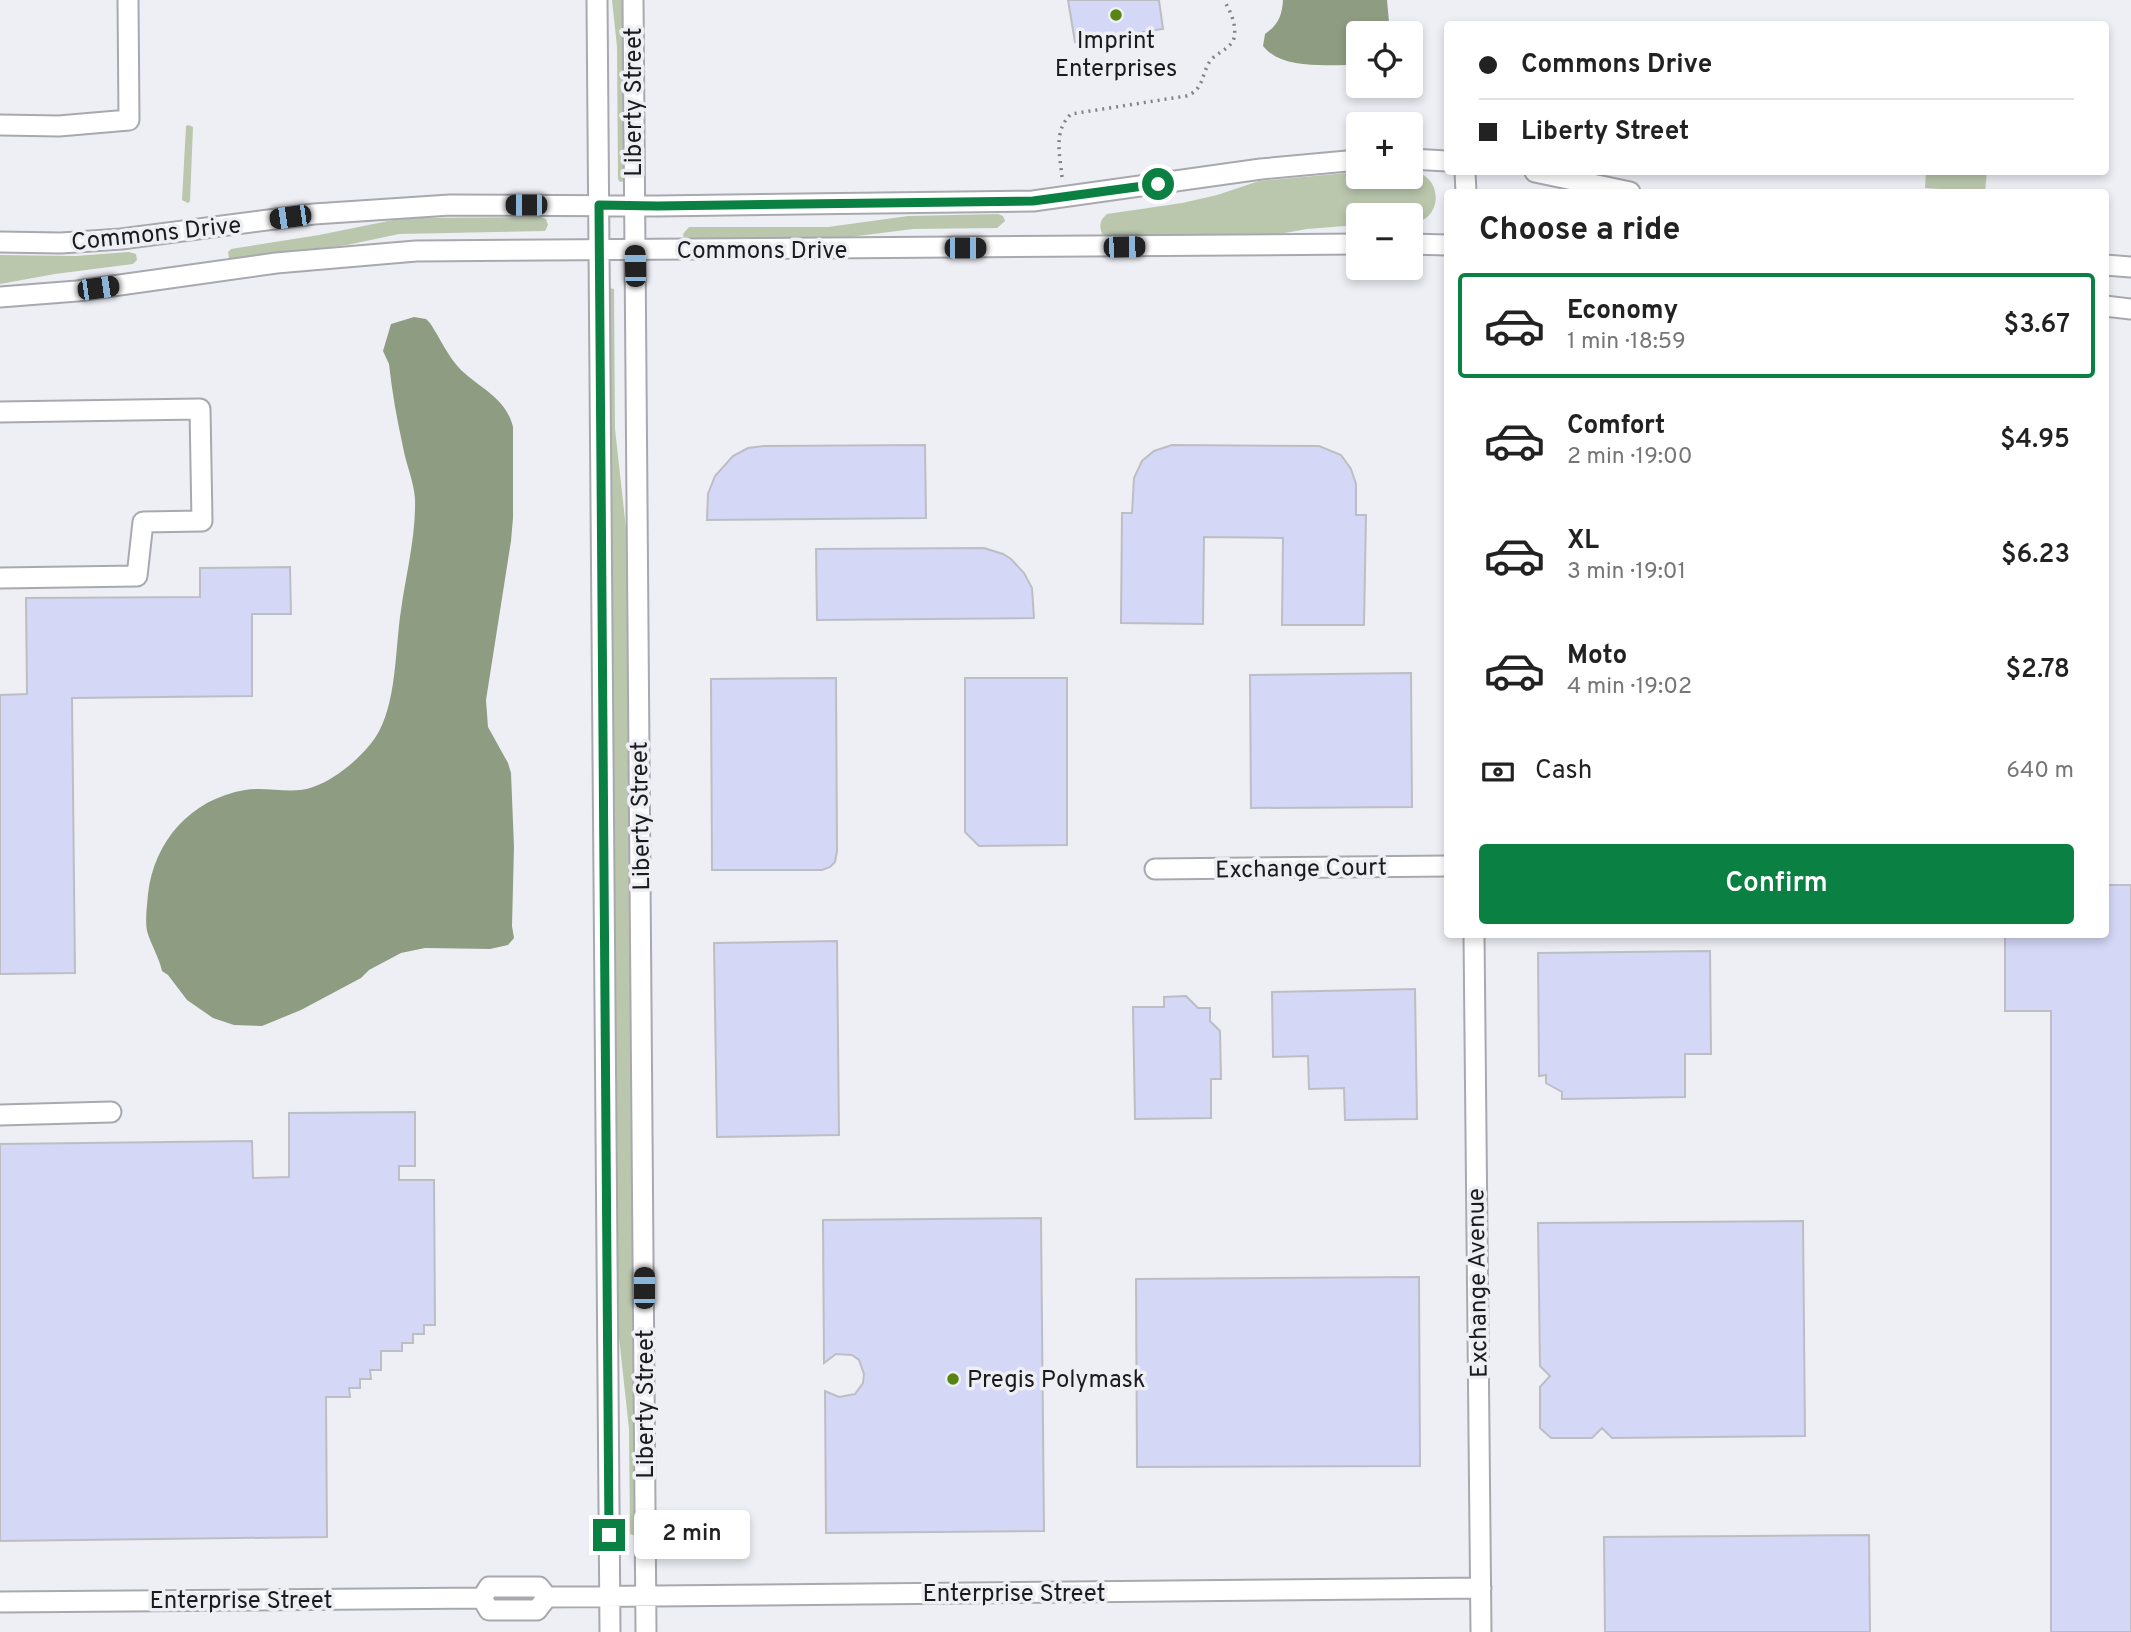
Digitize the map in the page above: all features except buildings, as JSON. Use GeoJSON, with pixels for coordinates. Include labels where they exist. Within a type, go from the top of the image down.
{"type":"FeatureCollection","features":[{"type":"Feature","properties":{"kind":"street"},"geometry":{"type":"LineString","coordinates":[[0,125],[59,126],[129,120],[128,0]]}},
{"type":"Feature","properties":{"kind":"street","name":"Liberty Street"},"geometry":{"type":"LineString","coordinates":[[597,0],[610,1632]]}},
{"type":"Feature","properties":{"kind":"street","name":"Liberty Street"},"geometry":{"type":"LineString","coordinates":[[633,0],[646,1632]]}},
{"type":"Feature","properties":{"kind":"street"},"geometry":{"type":"LineString","coordinates":[[1423,160],[1444,161]]}},
{"type":"Feature","properties":{"kind":"street","name":"Commons Drive"},"geometry":{"type":"LineString","coordinates":[[0,242],[61,243],[121,239],[314,214],[450,205],[634,206],[1033,201],[1261,169],[1346,161]]}},
{"type":"Feature","properties":{"kind":"street"},"geometry":{"type":"LineString","coordinates":[[1549,175],[1616,189]]}},
{"type":"Feature","properties":{"kind":"street","name":"Commons Drive"},"geometry":{"type":"LineString","coordinates":[[0,297],[77,291],[276,263],[416,251],[1346,244]]}},
{"type":"Feature","properties":{"kind":"street"},"geometry":{"type":"LineString","coordinates":[[1423,244],[1444,245]]}},
{"type":"Feature","properties":{"kind":"street"},"geometry":{"type":"LineString","coordinates":[[2109,265],[2131,267]]}},
{"type":"Feature","properties":{"kind":"street"},"geometry":{"type":"LineString","coordinates":[[2109,306],[2131,309]]}},
{"type":"Feature","properties":{"kind":"street"},"geometry":{"type":"LineString","coordinates":[[0,412],[200,409],[202,521],[143,522],[137,576],[0,578]]}},
{"type":"Feature","properties":{"kind":"street","name":"Exchange Court"},"geometry":{"type":"LineString","coordinates":[[1155,869],[1444,866]]}},
{"type":"Feature","properties":{"kind":"street","name":"Exchange Avenue"},"geometry":{"type":"LineString","coordinates":[[1474,938],[1481,1632]]}},
{"type":"Feature","properties":{"kind":"street"},"geometry":{"type":"LineString","coordinates":[[0,1115],[111,1112]]}},
{"type":"Feature","properties":{"kind":"street","name":"Enterprise Street"},"geometry":{"type":"LineString","coordinates":[[0,1602],[482,1598],[489,1587],[540,1587],[547,1597],[1481,1588]]}},
{"type":"Feature","properties":{"kind":"path"},"geometry":{"type":"LineString","coordinates":[[1062,177],[1059,133],[1071,114],[1186,96],[1198,90],[1210,62],[1231,44],[1235,35],[1234,24],[1224,0]]}},
{"type":"Feature","properties":{"kind":"shaded area"},"geometry":{"type":"Polygon","coordinates":[[[612,0],[622,0],[624,181],[620,182],[617,47],[612,0]]]}},
{"type":"Feature","properties":{"kind":"shaded area"},"geometry":{"type":"Polygon","coordinates":[[[1283,0],[1387,0],[1389,21],[1346,21],[1346,65],[1294,63],[1272,54],[1263,46],[1265,34],[1279,20],[1283,0]]]}},
{"type":"Feature","properties":{"kind":"shaded area"},"geometry":{"type":"Polygon","coordinates":[[[188,125],[193,127],[188,203],[182,200],[188,125]]]}},
{"type":"Feature","properties":{"kind":"shaded area"},"geometry":{"type":"Polygon","coordinates":[[[1346,173],[1346,189],[1423,189],[1423,175],[1430,181],[1436,198],[1434,207],[1423,220],[1423,203],[1346,203],[1346,226],[1273,235],[1109,237],[1101,231],[1100,225],[1107,214],[1182,203],[1259,181],[1346,173]]]}},
{"type":"Feature","properties":{"kind":"shaded area"},"geometry":{"type":"Polygon","coordinates":[[[1926,175],[1987,175],[1985,189],[1925,188],[1926,175]]]}},
{"type":"Feature","properties":{"kind":"shaded area"},"geometry":{"type":"Polygon","coordinates":[[[908,216],[1003,216],[1005,221],[997,228],[913,229],[826,240],[688,241],[683,234],[689,227],[828,227],[908,216]]]}},
{"type":"Feature","properties":{"kind":"shaded area"},"geometry":{"type":"Polygon","coordinates":[[[403,218],[546,219],[548,225],[545,231],[399,234],[347,245],[234,259],[229,258],[228,252],[231,249],[403,218]]]}},
{"type":"Feature","properties":{"kind":"shaded area"},"geometry":{"type":"Polygon","coordinates":[[[129,252],[136,254],[137,260],[133,264],[0,284],[0,255],[75,256],[129,252]]]}},
{"type":"Feature","properties":{"kind":"shaded area"},"geometry":{"type":"Polygon","coordinates":[[[609,288],[614,289],[615,429],[627,537],[636,1536],[630,1534],[629,1429],[617,1319],[609,288]]]}},
{"type":"Feature","properties":{"kind":"shaded area"},"geometry":{"type":"Polygon","coordinates":[[[414,317],[426,319],[430,323],[456,365],[499,401],[513,427],[511,541],[486,700],[488,727],[511,773],[514,938],[508,945],[490,949],[425,948],[401,953],[301,1010],[262,1026],[234,1025],[213,1018],[187,1000],[162,971],[146,927],[152,875],[167,840],[192,813],[226,795],[245,790],[297,790],[322,783],[355,760],[369,746],[382,725],[388,710],[394,676],[415,513],[413,486],[404,453],[389,364],[383,351],[391,324],[414,317]]]}},
{"type":"Feature","properties":{"kind":"place","name":"Imprint Enterprises"},"geometry":{"type":"Point","coordinates":[1116,15]}},
{"type":"Feature","properties":{"kind":"place","name":"Pregis Polymask"},"geometry":{"type":"Point","coordinates":[953,1379]}},
{"type":"Feature","properties":{"kind":"route"},"geometry":{"type":"LineString","coordinates":[[609,1535],[599,205],[1033,201],[1158,184]]}}]}
